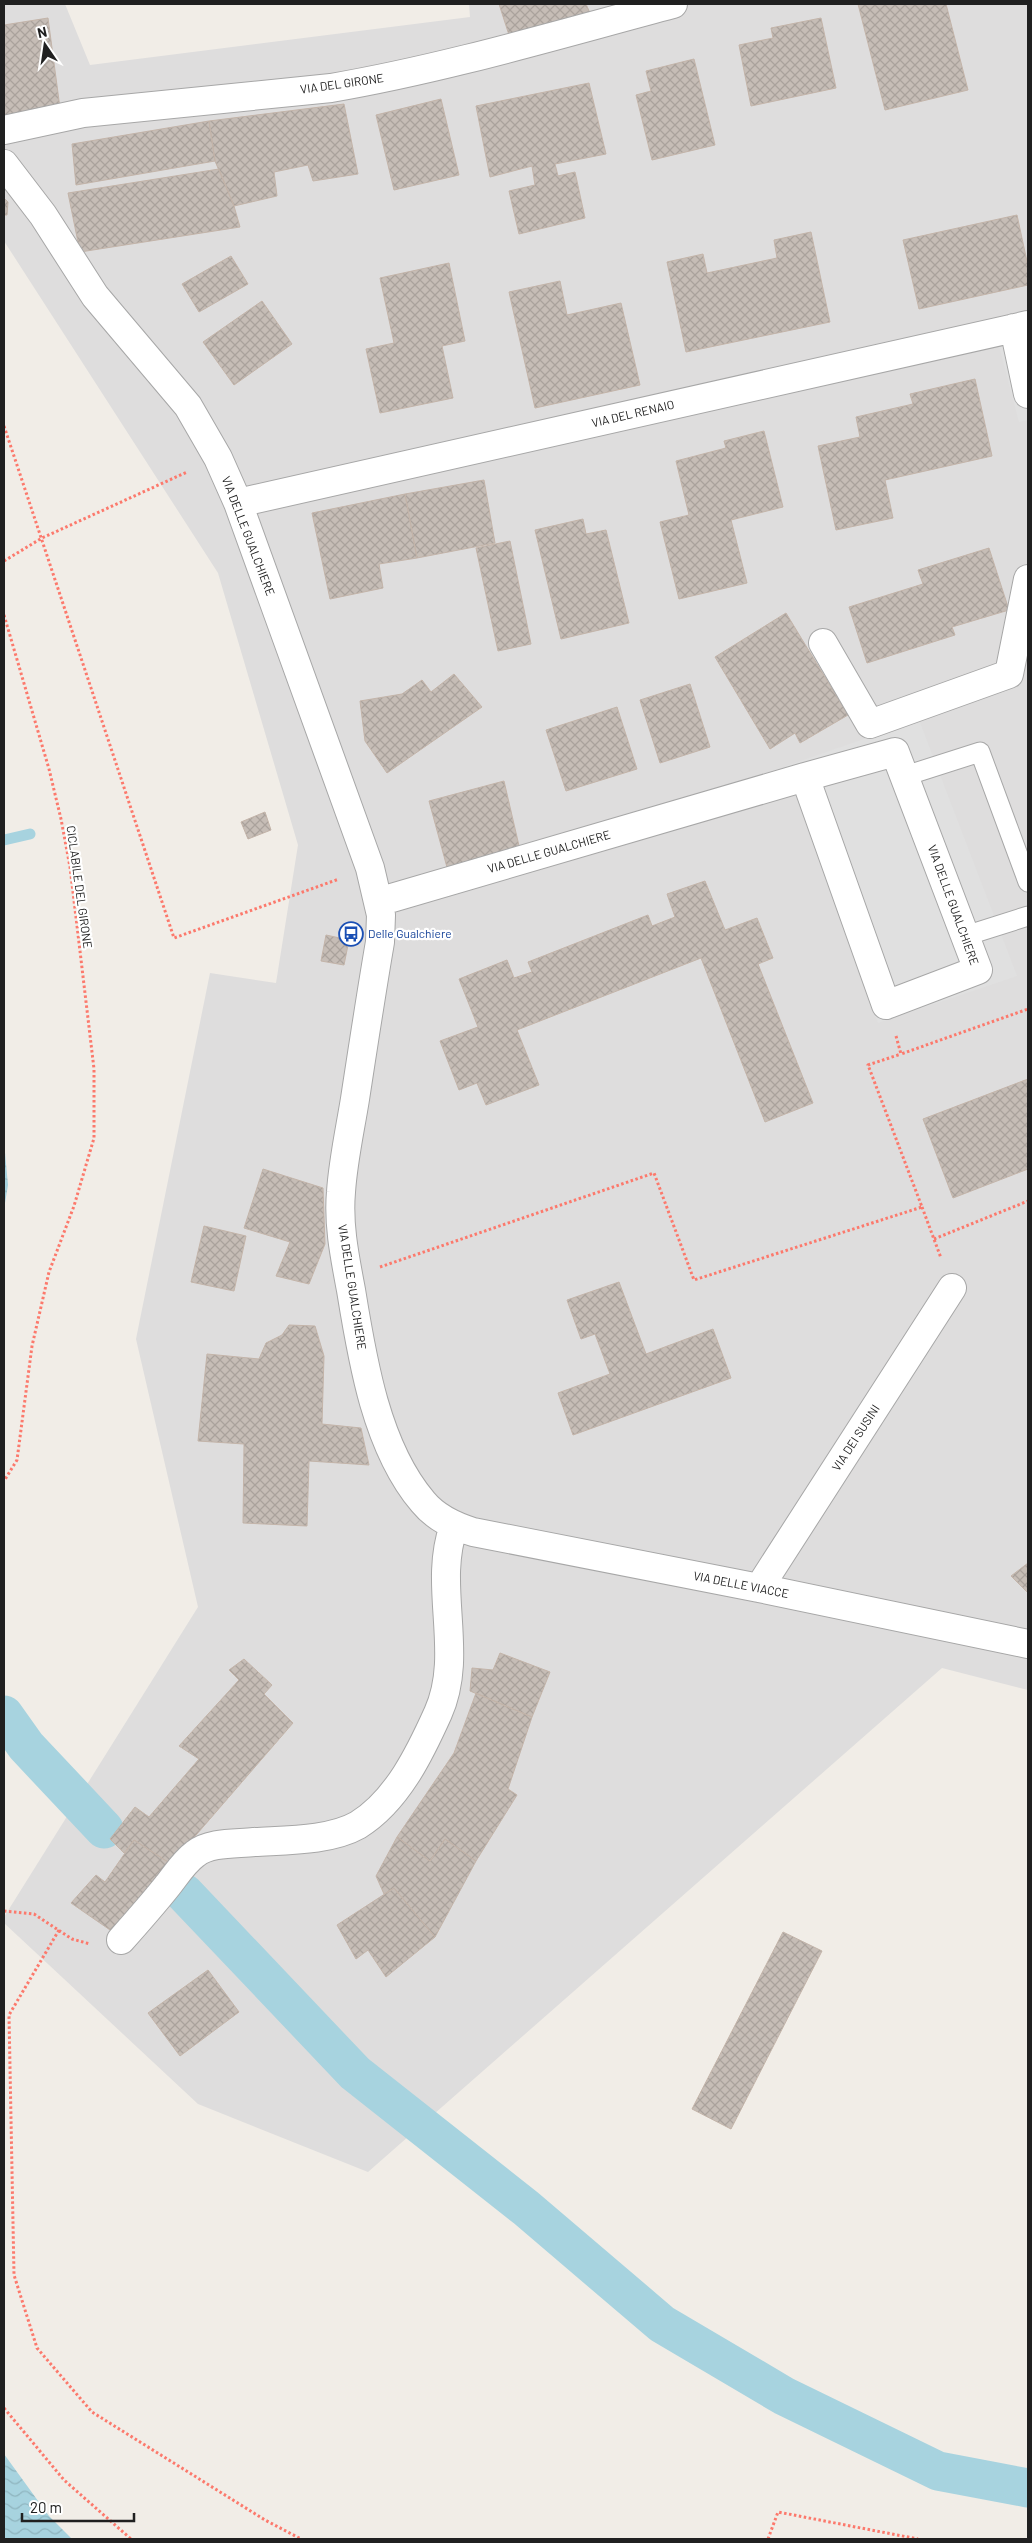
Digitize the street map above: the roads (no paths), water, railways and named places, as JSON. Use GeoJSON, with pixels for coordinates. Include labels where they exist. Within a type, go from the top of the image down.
{"type":"FeatureCollection","features":[{"type":"Feature","properties":{"kind":"street","name":"VIA DEL GIRONE"},"geometry":{"type":"LineString","coordinates":[[4,130],[83,113],[331,88],[371,81],[674,4]]}},
{"type":"Feature","properties":{"kind":"street","name":"VIA DELLE GUALCHIERE"},"geometry":{"type":"LineString","coordinates":[[4,164],[43,215],[94,296],[188,406],[218,458],[238,503],[370,868],[378,902],[380,942],[341,1193],[341,1228],[370,1385],[390,1444],[402,1471],[423,1503],[454,1526]]}},
{"type":"Feature","properties":{"kind":"street","name":"VIA DEL RENAIO"},"geometry":{"type":"LineString","coordinates":[[238,503],[1021,327]]}},
{"type":"Feature","properties":{"kind":"street"},"geometry":{"type":"LineString","coordinates":[[1021,327],[1028,394]]}},
{"type":"Feature","properties":{"kind":"street"},"geometry":{"type":"LineString","coordinates":[[822,643],[870,724],[1009,674],[1028,579]]}},
{"type":"Feature","properties":{"kind":"street","name":"VIA DELLE GUALCHIERE"},"geometry":{"type":"LineString","coordinates":[[378,902],[805,777],[895,752],[978,970],[886,1005],[805,777]]}},
{"type":"Feature","properties":{"kind":"street","name":"VIA DEI SUSINI"},"geometry":{"type":"LineString","coordinates":[[759,1588],[952,1288]]}},
{"type":"Feature","properties":{"kind":"street"},"geometry":{"type":"LineString","coordinates":[[121,1940],[196,1853],[215,1846],[320,1837],[357,1825],[383,1804],[413,1764],[440,1710],[449,1668],[450,1647],[445,1565],[447,1546],[454,1526]]}},
{"type":"Feature","properties":{"kind":"street","name":"VIA DELLE VIACCE"},"geometry":{"type":"LineString","coordinates":[[454,1526],[474,1532],[759,1588],[1028,1644]]}},
{"type":"Feature","properties":{"kind":"lane"},"geometry":{"type":"LineString","coordinates":[[905,776],[980,752],[1028,882]]}},
{"type":"Feature","properties":{"kind":"lane"},"geometry":{"type":"LineString","coordinates":[[965,936],[1028,916]]}},
{"type":"Feature","properties":{"kind":"water"},"geometry":{"type":"Polygon","coordinates":[[[4,1142],[8,1185],[4,1209],[4,1142]]]}},
{"type":"Feature","properties":{"kind":"water"},"geometry":{"type":"Polygon","coordinates":[[[4,2454],[49,2516],[72,2539],[4,2539],[4,2454]]]}},
{"type":"Feature","properties":{"kind":"waterway"},"geometry":{"type":"LineString","coordinates":[[4,840],[30,834]]}},
{"type":"Feature","properties":{"kind":"waterway"},"geometry":{"type":"LineString","coordinates":[[4,1715],[26,1746],[104,1829]]}},
{"type":"Feature","properties":{"kind":"waterway"},"geometry":{"type":"LineString","coordinates":[[184,1893],[355,2073],[526,2208],[662,2324],[784,2396],[938,2471],[1028,2488]]}},
{"type":"Feature","properties":{"kind":"place","name":"Delle Gualchiere"},"geometry":{"type":"Point","coordinates":[351,934]}}]}
